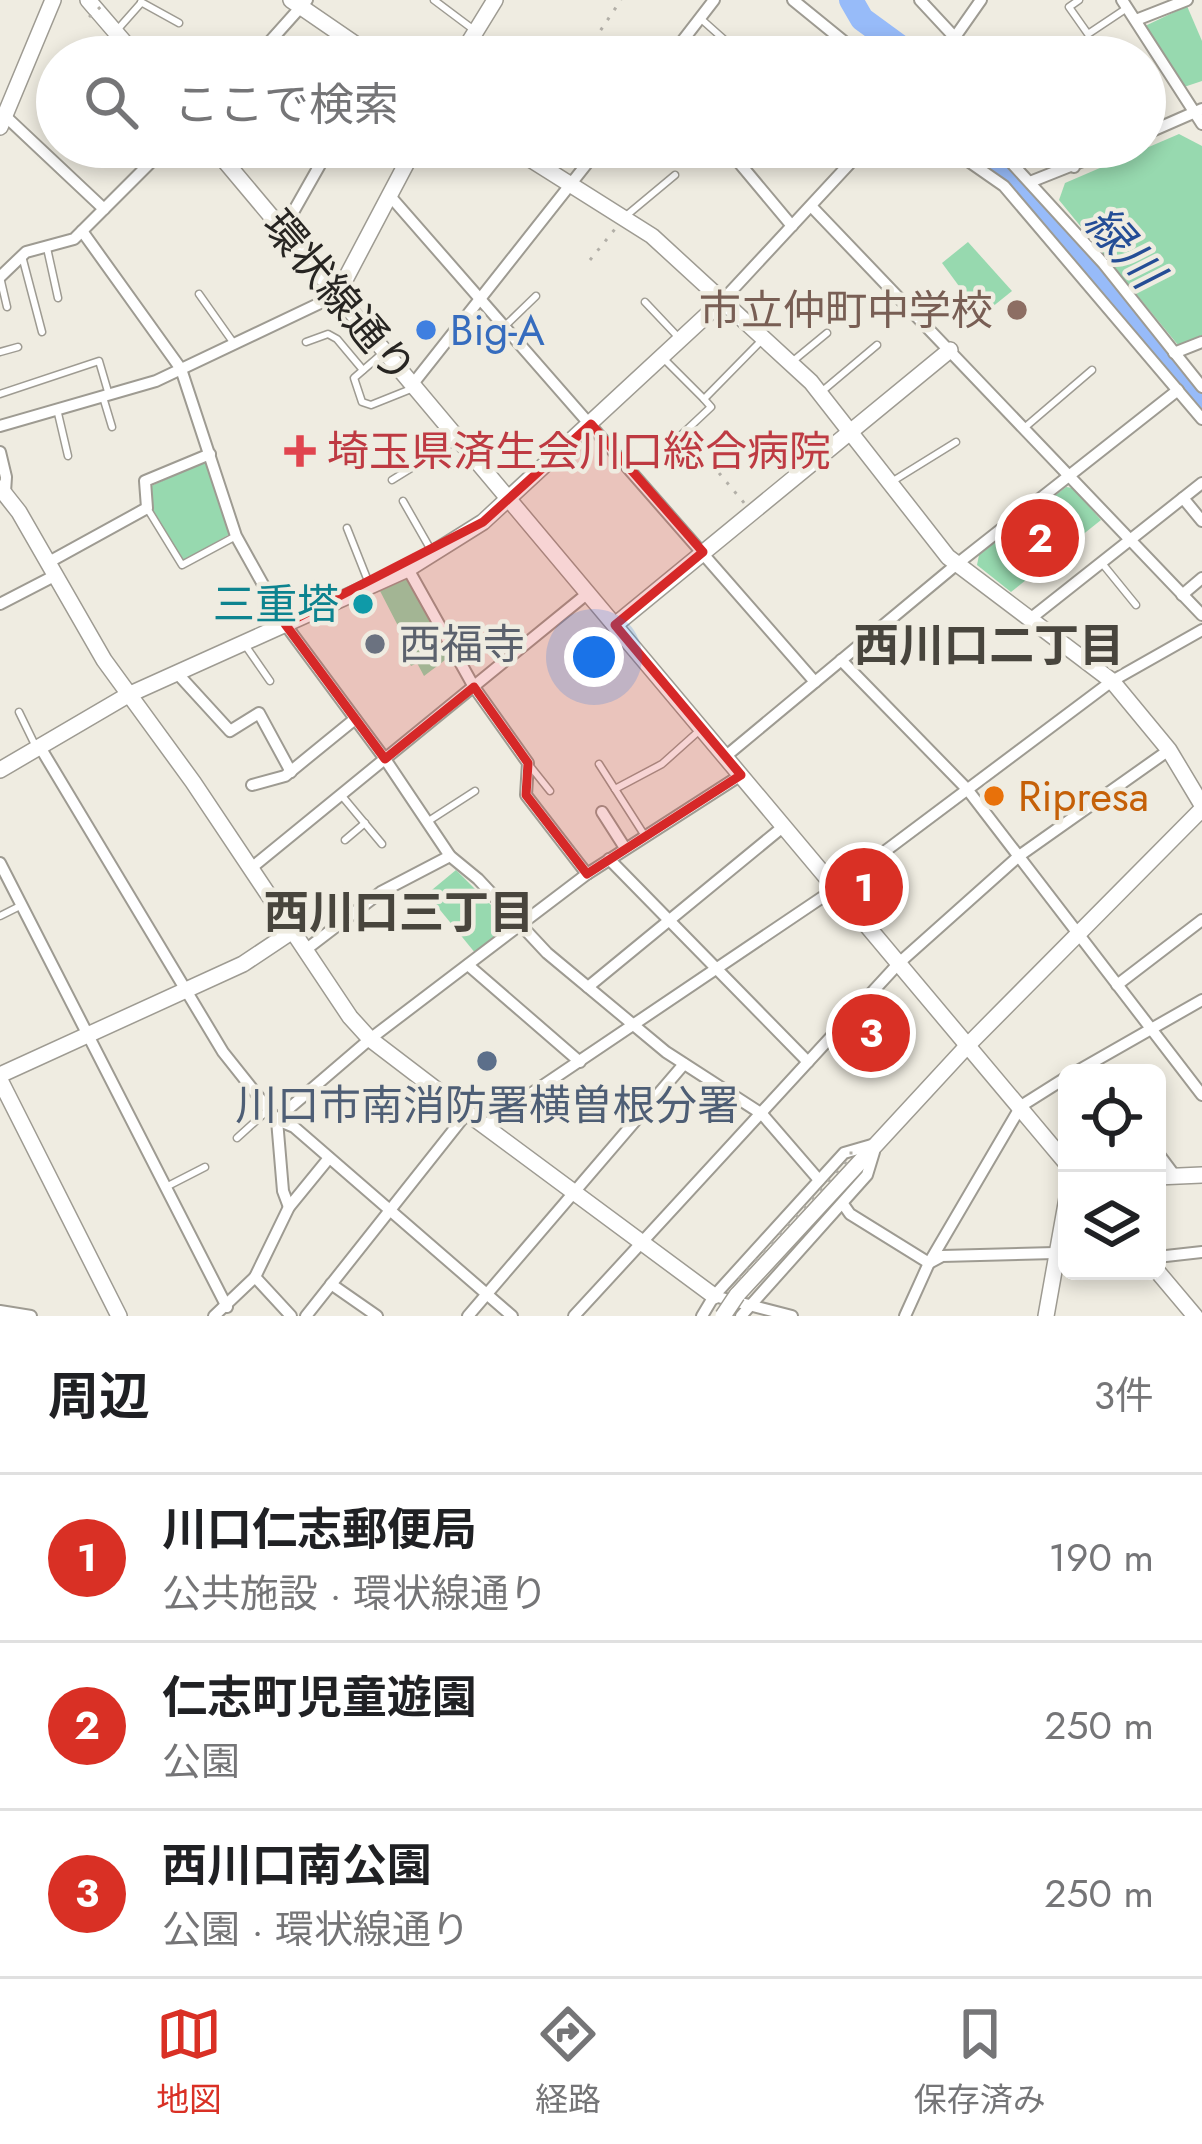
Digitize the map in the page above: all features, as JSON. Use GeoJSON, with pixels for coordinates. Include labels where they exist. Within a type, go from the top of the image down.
{"type":"FeatureCollection","features":[{"type":"Feature","properties":{"kind":"street"},"geometry":{"type":"LineString","coordinates":[[37,36],[53,0]]}},
{"type":"Feature","properties":{"kind":"street"},"geometry":{"type":"LineString","coordinates":[[471,36],[495,0]]}},
{"type":"Feature","properties":{"kind":"street"},"geometry":{"type":"LineString","coordinates":[[686,36],[707,9],[692,0]]}},
{"type":"Feature","properties":{"kind":"street"},"geometry":{"type":"LineString","coordinates":[[793,0],[835,36]]}},
{"type":"Feature","properties":{"kind":"street"},"geometry":{"type":"LineString","coordinates":[[920,0],[954,36]]}},
{"type":"Feature","properties":{"kind":"street"},"geometry":{"type":"LineString","coordinates":[[956,36],[981,0]]}},
{"type":"Feature","properties":{"kind":"street"},"geometry":{"type":"LineString","coordinates":[[1136,20],[1187,0]]}},
{"type":"Feature","properties":{"kind":"street"},"geometry":{"type":"LineString","coordinates":[[273,36],[300,2],[346,36]]}},
{"type":"Feature","properties":{"kind":"street"},"geometry":{"type":"LineString","coordinates":[[1125,4],[1147,36]]}},
{"type":"Feature","properties":{"kind":"street"},"geometry":{"type":"LineString","coordinates":[[94,6],[119,36]]}},
{"type":"Feature","properties":{"kind":"street"},"geometry":{"type":"LineString","coordinates":[[36,39],[2,118],[36,148]]}},
{"type":"Feature","properties":{"kind":"street"},"geometry":{"type":"LineString","coordinates":[[1166,64],[1198,110],[1202,124]]}},
{"type":"Feature","properties":{"kind":"street"},"geometry":{"type":"LineString","coordinates":[[1166,124],[1198,110]]}},
{"type":"Feature","properties":{"kind":"street"},"geometry":{"type":"LineString","coordinates":[[58,168],[104,209]]}},
{"type":"Feature","properties":{"kind":"street"},"geometry":{"type":"LineString","coordinates":[[0,277],[22,256],[74,239],[145,168]]}},
{"type":"Feature","properties":{"kind":"street","name":"環状線通り"},"geometry":{"type":"LineString","coordinates":[[231,168],[1058,1153]]}},
{"type":"Feature","properties":{"kind":"street"},"geometry":{"type":"LineString","coordinates":[[283,230],[318,168]]}},
{"type":"Feature","properties":{"kind":"street"},"geometry":{"type":"LineString","coordinates":[[0,425],[156,381],[338,295],[404,168]]}},
{"type":"Feature","properties":{"kind":"street"},"geometry":{"type":"LineString","coordinates":[[545,168],[652,236],[791,363],[957,563],[1112,680],[1169,751],[1202,807],[876,1143],[741,1300]]}},
{"type":"Feature","properties":{"kind":"street"},"geometry":{"type":"LineString","coordinates":[[414,386],[584,168]]}},
{"type":"Feature","properties":{"kind":"street"},"geometry":{"type":"LineString","coordinates":[[748,168],[792,226]]}},
{"type":"Feature","properties":{"kind":"street"},"geometry":{"type":"LineString","coordinates":[[0,770],[128,695],[408,569],[511,500],[723,300],[846,168]]}},
{"type":"Feature","properties":{"kind":"street"},"geometry":{"type":"LineString","coordinates":[[978,168],[1004,186],[1202,419]]}},
{"type":"Feature","properties":{"kind":"street"},"geometry":{"type":"LineString","coordinates":[[1017,168],[1103,263],[1202,387]]}},
{"type":"Feature","properties":{"kind":"street"},"geometry":{"type":"LineString","coordinates":[[1030,182],[1071,168]]}},
{"type":"Feature","properties":{"kind":"street"},"geometry":{"type":"LineString","coordinates":[[390,196],[815,682]]}},
{"type":"Feature","properties":{"kind":"street"},"geometry":{"type":"LineString","coordinates":[[811,206],[1202,615]]}},
{"type":"Feature","properties":{"kind":"street"},"geometry":{"type":"LineString","coordinates":[[82,231],[182,369],[236,536],[285,624],[385,758],[450,856],[588,987],[684,1064],[762,1114],[819,1180]]}},
{"type":"Feature","properties":{"kind":"street"},"geometry":{"type":"LineString","coordinates":[[1174,353],[1202,342]]}},
{"type":"Feature","properties":{"kind":"street"},"geometry":{"type":"LineString","coordinates":[[615,626],[950,350]]}},
{"type":"Feature","properties":{"kind":"street"},"geometry":{"type":"LineString","coordinates":[[725,756],[957,563],[1178,390]]}},
{"type":"Feature","properties":{"kind":"street"},"geometry":{"type":"LineString","coordinates":[[0,452],[6,477],[3,490],[104,660],[350,1017],[370,1039],[714,1297],[792,1316]]}},
{"type":"Feature","properties":{"kind":"street"},"geometry":{"type":"LineString","coordinates":[[0,604],[147,508],[145,481],[209,454]]}},
{"type":"Feature","properties":{"kind":"street"},"geometry":{"type":"LineString","coordinates":[[1030,619],[1202,483]]}},
{"type":"Feature","properties":{"kind":"street"},"geometry":{"type":"LineString","coordinates":[[1183,498],[1202,521]]}},
{"type":"Feature","properties":{"kind":"street"},"geometry":{"type":"LineString","coordinates":[[408,569],[474,687],[528,763],[526,795],[587,874]]}},
{"type":"Feature","properties":{"kind":"street"},"geometry":{"type":"LineString","coordinates":[[1182,595],[1202,578]]}},
{"type":"Feature","properties":{"kind":"street"},"geometry":{"type":"LineString","coordinates":[[250,869],[588,593]]}},
{"type":"Feature","properties":{"kind":"street"},"geometry":{"type":"LineString","coordinates":[[483,1126],[836,888],[1112,680],[1202,630]]}},
{"type":"Feature","properties":{"kind":"street"},"geometry":{"type":"LineString","coordinates":[[842,660],[967,789],[1202,1095]]}},
{"type":"Feature","properties":{"kind":"street"},"geometry":{"type":"LineString","coordinates":[[176,672],[230,731],[259,713],[291,772]]}},
{"type":"Feature","properties":{"kind":"street"},"geometry":{"type":"LineString","coordinates":[[252,785],[291,772],[356,718]]}},
{"type":"Feature","properties":{"kind":"street"},"geometry":{"type":"LineString","coordinates":[[39,748],[223,1052],[268,1109],[512,1316]]}},
{"type":"Feature","properties":{"kind":"street"},"geometry":{"type":"LineString","coordinates":[[574,1316],[899,963],[1019,856],[1169,751]]}},
{"type":"Feature","properties":{"kind":"street"},"geometry":{"type":"LineString","coordinates":[[278,1120],[370,1039],[587,874],[741,775]]}},
{"type":"Feature","properties":{"kind":"street"},"geometry":{"type":"LineString","coordinates":[[602,812],[626,848]]}},
{"type":"Feature","properties":{"kind":"street"},"geometry":{"type":"LineString","coordinates":[[588,987],[784,826]]}},
{"type":"Feature","properties":{"kind":"street"},"geometry":{"type":"LineString","coordinates":[[304,951],[381,892],[450,856]]}},
{"type":"Feature","properties":{"kind":"street"},"geometry":{"type":"LineString","coordinates":[[609,859],[808,1062]]}},
{"type":"Feature","properties":{"kind":"street"},"geometry":{"type":"LineString","coordinates":[[2,870],[226,1307]]}},
{"type":"Feature","properties":{"kind":"street"},"geometry":{"type":"LineString","coordinates":[[1117,986],[1202,920]]}},
{"type":"Feature","properties":{"kind":"street"},"geometry":{"type":"LineString","coordinates":[[119,1316],[0,1078],[243,964],[291,932]]}},
{"type":"Feature","properties":{"kind":"street"},"geometry":{"type":"LineString","coordinates":[[468,965],[580,1062]]}},
{"type":"Feature","properties":{"kind":"street"},"geometry":{"type":"LineString","coordinates":[[1100,1064],[1202,1000]]}},
{"type":"Feature","properties":{"kind":"street"},"geometry":{"type":"LineString","coordinates":[[468,1316],[684,1064]]}},
{"type":"Feature","properties":{"kind":"street"},"geometry":{"type":"LineString","coordinates":[[905,1316],[929,1263],[1021,1106],[1058,1083]]}},
{"type":"Feature","properties":{"kind":"street"},"geometry":{"type":"LineString","coordinates":[[306,1316],[466,1113]]}},
{"type":"Feature","properties":{"kind":"street"},"geometry":{"type":"LineString","coordinates":[[278,1120],[283,1191],[289,1207]]}},
{"type":"Feature","properties":{"kind":"street"},"geometry":{"type":"LineString","coordinates":[[702,1316],[819,1180],[850,1150],[876,1143]]}},
{"type":"Feature","properties":{"kind":"street"},"geometry":{"type":"LineString","coordinates":[[723,1316],[843,1204],[867,1175],[876,1143]]}},
{"type":"Feature","properties":{"kind":"street"},"geometry":{"type":"LineString","coordinates":[[214,1316],[254,1277],[289,1207],[329,1158]]}},
{"type":"Feature","properties":{"kind":"street"},"geometry":{"type":"LineString","coordinates":[[1166,1164],[1175,1176]]}},
{"type":"Feature","properties":{"kind":"street"},"geometry":{"type":"LineString","coordinates":[[1166,1176],[1202,1175]]}},
{"type":"Feature","properties":{"kind":"street"},"geometry":{"type":"LineString","coordinates":[[843,1204],[864,1223],[929,1263]]}},
{"type":"Feature","properties":{"kind":"street"},"geometry":{"type":"LineString","coordinates":[[1046,1316],[1058,1239]]}},
{"type":"Feature","properties":{"kind":"street"},"geometry":{"type":"LineString","coordinates":[[1166,1256],[1202,1252]]}},
{"type":"Feature","properties":{"kind":"street"},"geometry":{"type":"LineString","coordinates":[[929,1263],[942,1256],[1055,1253]]}},
{"type":"Feature","properties":{"kind":"street"},"geometry":{"type":"LineString","coordinates":[[254,1277],[291,1316]]}},
{"type":"Feature","properties":{"kind":"street"},"geometry":{"type":"LineString","coordinates":[[1165,1280],[1195,1316]]}},
{"type":"Feature","properties":{"kind":"street"},"geometry":{"type":"LineString","coordinates":[[331,1284],[377,1316]]}},
{"type":"Feature","properties":{"kind":"street"},"geometry":{"type":"LineString","coordinates":[[0,1311],[32,1316]]}},
{"type":"Feature","properties":{"kind":"lane"},"geometry":{"type":"LineString","coordinates":[[434,0],[474,31]]}},
{"type":"Feature","properties":{"kind":"lane"},"geometry":{"type":"LineString","coordinates":[[1079,0],[1069,7],[1088,34],[1125,4]]}},
{"type":"Feature","properties":{"kind":"lane"},"geometry":{"type":"LineString","coordinates":[[116,32],[142,1],[179,22]]}},
{"type":"Feature","properties":{"kind":"lane"},"geometry":{"type":"LineString","coordinates":[[707,9],[726,36]]}},
{"type":"Feature","properties":{"kind":"lane"},"geometry":{"type":"LineString","coordinates":[[623,218],[675,175]]}},
{"type":"Feature","properties":{"kind":"lane"},"geometry":{"type":"LineString","coordinates":[[47,247],[58,298]]}},
{"type":"Feature","properties":{"kind":"lane"},"geometry":{"type":"LineString","coordinates":[[22,256],[42,332]]}},
{"type":"Feature","properties":{"kind":"lane"},"geometry":{"type":"LineString","coordinates":[[0,277],[7,307]]}},
{"type":"Feature","properties":{"kind":"lane"},"geometry":{"type":"LineString","coordinates":[[199,294],[235,345]]}},
{"type":"Feature","properties":{"kind":"lane"},"geometry":{"type":"LineString","coordinates":[[505,326],[536,296]]}},
{"type":"Feature","properties":{"kind":"lane"},"geometry":{"type":"LineString","coordinates":[[645,302],[681,340]]}},
{"type":"Feature","properties":{"kind":"lane"},"geometry":{"type":"LineString","coordinates":[[791,363],[827,333]]}},
{"type":"Feature","properties":{"kind":"lane"},"geometry":{"type":"LineString","coordinates":[[306,342],[328,334],[363,370]]}},
{"type":"Feature","properties":{"kind":"lane"},"geometry":{"type":"LineString","coordinates":[[704,399],[764,338]]}},
{"type":"Feature","properties":{"kind":"lane"},"geometry":{"type":"LineString","coordinates":[[820,393],[877,345]]}},
{"type":"Feature","properties":{"kind":"lane"},"geometry":{"type":"LineString","coordinates":[[0,352],[19,347]]}},
{"type":"Feature","properties":{"kind":"lane"},"geometry":{"type":"LineString","coordinates":[[385,351],[353,378],[362,403],[371,405],[414,386]]}},
{"type":"Feature","properties":{"kind":"lane"},"geometry":{"type":"LineString","coordinates":[[662,357],[711,407],[678,438]]}},
{"type":"Feature","properties":{"kind":"lane"},"geometry":{"type":"LineString","coordinates":[[0,394],[99,362],[112,427]]}},
{"type":"Feature","properties":{"kind":"lane"},"geometry":{"type":"LineString","coordinates":[[1023,429],[1092,370]]}},
{"type":"Feature","properties":{"kind":"lane"},"geometry":{"type":"LineString","coordinates":[[57,410],[68,456]]}},
{"type":"Feature","properties":{"kind":"lane"},"geometry":{"type":"LineString","coordinates":[[392,480],[459,439]]}},
{"type":"Feature","properties":{"kind":"lane"},"geometry":{"type":"LineString","coordinates":[[890,483],[956,442]]}},
{"type":"Feature","properties":{"kind":"lane"},"geometry":{"type":"LineString","coordinates":[[403,501],[433,554]]}},
{"type":"Feature","properties":{"kind":"lane"},"geometry":{"type":"LineString","coordinates":[[147,508],[182,565],[236,536]]}},
{"type":"Feature","properties":{"kind":"lane"},"geometry":{"type":"LineString","coordinates":[[346,528],[370,586]]}},
{"type":"Feature","properties":{"kind":"lane"},"geometry":{"type":"LineString","coordinates":[[1102,562],[1136,605]]}},
{"type":"Feature","properties":{"kind":"lane"},"geometry":{"type":"LineString","coordinates":[[244,644],[270,681]]}},
{"type":"Feature","properties":{"kind":"lane"},"geometry":{"type":"LineString","coordinates":[[19,712],[39,748]]}},
{"type":"Feature","properties":{"kind":"lane"},"geometry":{"type":"LineString","coordinates":[[615,789],[662,764],[702,728]]}},
{"type":"Feature","properties":{"kind":"lane"},"geometry":{"type":"LineString","coordinates":[[528,763],[550,791]]}},
{"type":"Feature","properties":{"kind":"lane"},"geometry":{"type":"LineString","coordinates":[[598,764],[645,836]]}},
{"type":"Feature","properties":{"kind":"lane"},"geometry":{"type":"LineString","coordinates":[[427,822],[475,791]]}},
{"type":"Feature","properties":{"kind":"lane"},"geometry":{"type":"LineString","coordinates":[[340,795],[382,844]]}},
{"type":"Feature","properties":{"kind":"lane"},"geometry":{"type":"LineString","coordinates":[[345,840],[364,823]]}},
{"type":"Feature","properties":{"kind":"lane"},"geometry":{"type":"LineString","coordinates":[[0,916],[22,905]]}},
{"type":"Feature","properties":{"kind":"lane"},"geometry":{"type":"LineString","coordinates":[[237,1138],[268,1109]]}},
{"type":"Feature","properties":{"kind":"lane"},"geometry":{"type":"LineString","coordinates":[[166,1187],[205,1166]]}},
{"type":"Feature","properties":{"kind":"path"},"geometry":{"type":"LineString","coordinates":[[597,36],[620,0]]}},
{"type":"Feature","properties":{"kind":"path"},"geometry":{"type":"LineString","coordinates":[[590,260],[623,218]]}},
{"type":"Feature","properties":{"kind":"path"},"geometry":{"type":"LineString","coordinates":[[719,473],[752,512]]}},
{"type":"Feature","properties":{"kind":"path"},"geometry":{"type":"LineString","coordinates":[[741,1300],[850,1157],[850,1150]]}},
{"type":"Feature","properties":{"kind":"highlighted area"},"geometry":{"type":"Polygon","coordinates":[[[591,424],[703,552],[615,625],[741,775],[587,874],[526,795],[528,763],[474,687],[385,759],[285,624],[483,522],[591,424]]]}},
{"type":"Feature","properties":{"kind":"green space"},"geometry":{"type":"Polygon","coordinates":[[[1187,6],[1202,41],[1202,81],[1184,87],[1166,59],[1166,36],[1151,36],[1145,26],[1187,6]]]}},
{"type":"Feature","properties":{"kind":"green space"},"geometry":{"type":"Polygon","coordinates":[[[1179,134],[1202,146],[1202,335],[1178,345],[1059,200],[1065,183],[1100,168],[1166,168],[1166,140],[1179,134]]]}},
{"type":"Feature","properties":{"kind":"green space"},"geometry":{"type":"Polygon","coordinates":[[[968,242],[1012,291],[981,316],[942,263],[968,242]]]}},
{"type":"Feature","properties":{"kind":"green space"},"geometry":{"type":"Polygon","coordinates":[[[206,461],[230,534],[182,562],[150,509],[149,487],[206,461]]]}},
{"type":"Feature","properties":{"kind":"green space"},"geometry":{"type":"Polygon","coordinates":[[[1066,487],[1073,488],[1101,520],[1011,592],[977,565],[979,555],[1066,487]]]}},
{"type":"Feature","properties":{"kind":"green space"},"geometry":{"type":"Polygon","coordinates":[[[407,579],[449,657],[424,676],[417,663],[411,666],[405,654],[411,651],[380,591],[407,579]]]}},
{"type":"Feature","properties":{"kind":"green space"},"geometry":{"type":"Polygon","coordinates":[[[456,870],[508,922],[506,931],[476,954],[427,894],[456,870]]]}},
{"type":"Feature","properties":{"kind":"green space"},"geometry":{"type":"Polygon","coordinates":[[[867,1008],[897,1035],[876,1059],[845,1032],[867,1008]]]}},
{"type":"Feature","properties":{"kind":"waterway","name":"緑川"},"geometry":{"type":"LineString","coordinates":[[851,0],[862,19],[885,36]]}},
{"type":"Feature","properties":{"kind":"waterway","name":"緑川"},"geometry":{"type":"LineString","coordinates":[[1003,168],[1202,401]]}},
{"type":"Feature","properties":{"kind":"place","name":"市立仲町中学校"},"geometry":{"type":"Point","coordinates":[1017,310]}},
{"type":"Feature","properties":{"kind":"place","name":"Big-A"},"geometry":{"type":"Point","coordinates":[426,330]}},
{"type":"Feature","properties":{"kind":"place","name":"埼玉県済生会川口総合病院"},"geometry":{"type":"Point","coordinates":[300,451]}},
{"type":"Feature","properties":{"kind":"place","name":"仁志町児童遊園"},"geometry":{"type":"Point","coordinates":[1040,538]}},
{"type":"Feature","properties":{"kind":"place","name":"三重塔"},"geometry":{"type":"Point","coordinates":[363,604]}},
{"type":"Feature","properties":{"kind":"place","name":"西福寺"},"geometry":{"type":"Point","coordinates":[375,644]}},
{"type":"Feature","properties":{"kind":"place","name":"Ripresa"},"geometry":{"type":"Point","coordinates":[994,796]}},
{"type":"Feature","properties":{"kind":"place","name":"川口仁志郵便局"},"geometry":{"type":"Point","coordinates":[864,887]}},
{"type":"Feature","properties":{"kind":"place","name":"西川口南公園"},"geometry":{"type":"Point","coordinates":[871,1033]}},
{"type":"Feature","properties":{"kind":"place","name":"川口市南消防署横曽根分署"},"geometry":{"type":"Point","coordinates":[487,1061]}},
{"type":"Feature","properties":{"kind":"district","name":"西川口二丁目"},"geometry":{"type":"Point","coordinates":[989,645]}},
{"type":"Feature","properties":{"kind":"district","name":"西川口三丁目"},"geometry":{"type":"Point","coordinates":[399,912]}}]}
